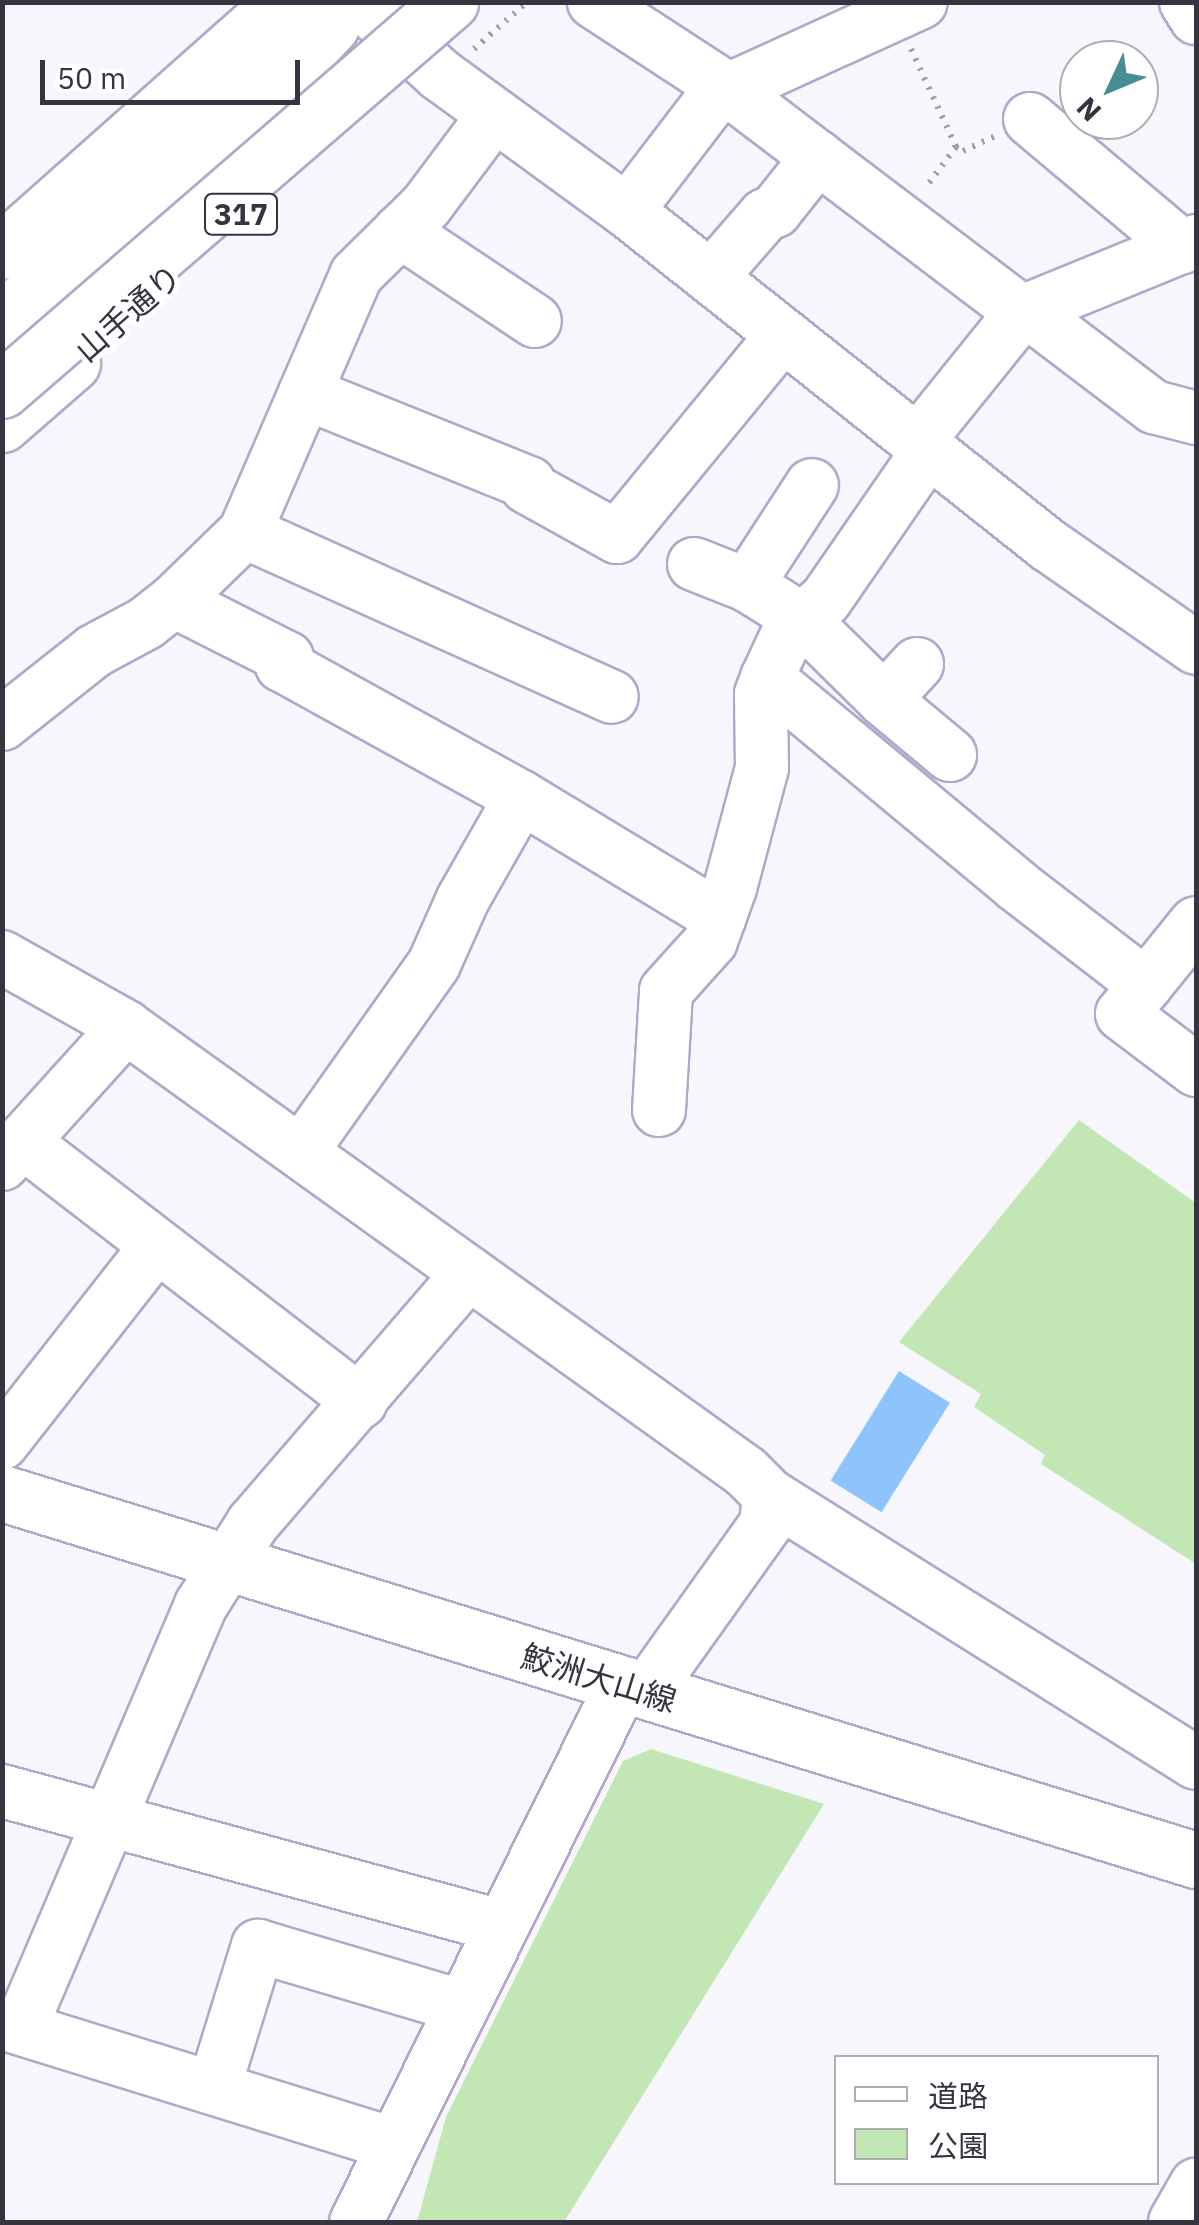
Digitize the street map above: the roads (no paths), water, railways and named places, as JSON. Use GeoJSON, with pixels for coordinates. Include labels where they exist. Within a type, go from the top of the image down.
{"type":"FeatureCollection","features":[{"type":"Feature","properties":{"kind":"main road"},"geometry":{"type":"LineString","coordinates":[[2,252],[282,2]]}},
{"type":"Feature","properties":{"kind":"main road"},"geometry":{"type":"LineString","coordinates":[[2,320],[314,44],[331,26],[336,2]]}},
{"type":"Feature","properties":{"kind":"main road"},"geometry":{"type":"LineString","coordinates":[[2,376],[438,2]]}},
{"type":"Feature","properties":{"kind":"main road"},"geometry":{"type":"LineString","coordinates":[[2,390],[450,2]]}},
{"type":"Feature","properties":{"kind":"main road","name":"山手通り"},"geometry":{"type":"LineString","coordinates":[[2,424],[432,66],[478,2]]}},
{"type":"Feature","properties":{"kind":"main road","name":"鮫洲大山線"},"geometry":{"type":"LineString","coordinates":[[2,1493],[1196,1860]]}},
{"type":"Feature","properties":{"kind":"street"},"geometry":{"type":"LineString","coordinates":[[360,2],[494,115],[627,211],[1048,545],[1196,648]]}},
{"type":"Feature","properties":{"kind":"street"},"geometry":{"type":"LineString","coordinates":[[594,2],[730,90],[1154,407],[1196,418]]}},
{"type":"Feature","properties":{"kind":"street"},"geometry":{"type":"LineString","coordinates":[[1186,2],[1196,18]]}},
{"type":"Feature","properties":{"kind":"street"},"geometry":{"type":"LineString","coordinates":[[627,211],[715,96],[907,8]]}},
{"type":"Feature","properties":{"kind":"street"},"geometry":{"type":"LineString","coordinates":[[2,724],[94,651],[146,623],[174,602],[245,532],[356,274],[426,206],[494,115]]}},
{"type":"Feature","properties":{"kind":"street"},"geometry":{"type":"LineString","coordinates":[[660,1110],[666,991],[715,929],[762,768],[761,694],[788,633],[826,599],[923,447],[1024,311],[1189,244],[1030,120]]}},
{"type":"Feature","properties":{"kind":"street"},"geometry":{"type":"LineString","coordinates":[[711,278],[765,214],[775,211],[818,157]]}},
{"type":"Feature","properties":{"kind":"street"},"geometry":{"type":"LineString","coordinates":[[400,231],[535,320]]}},
{"type":"Feature","properties":{"kind":"street"},"geometry":{"type":"LineString","coordinates":[[305,393],[529,483],[527,487],[617,537],[784,335]]}},
{"type":"Feature","properties":{"kind":"street"},"geometry":{"type":"LineString","coordinates":[[747,585],[812,485]]}},
{"type":"Feature","properties":{"kind":"street"},"geometry":{"type":"LineString","coordinates":[[245,532],[612,696]]}},
{"type":"Feature","properties":{"kind":"street"},"geometry":{"type":"LineString","coordinates":[[694,564],[747,585],[901,682],[950,756]]}},
{"type":"Feature","properties":{"kind":"street"},"geometry":{"type":"LineString","coordinates":[[174,602],[286,658],[282,665],[521,798],[715,929]]}},
{"type":"Feature","properties":{"kind":"street"},"geometry":{"type":"LineString","coordinates":[[767,678],[1016,885],[1146,985]]}},
{"type":"Feature","properties":{"kind":"street"},"geometry":{"type":"LineString","coordinates":[[301,1152],[434,964],[463,899],[521,798]]}},
{"type":"Feature","properties":{"kind":"street"},"geometry":{"type":"LineString","coordinates":[[1196,923],[1122,1014],[1196,1070]]}},
{"type":"Feature","properties":{"kind":"street"},"geometry":{"type":"LineString","coordinates":[[2,956],[126,1026],[746,1472],[769,1495],[1196,1763]]}},
{"type":"Feature","properties":{"kind":"street"},"geometry":{"type":"LineString","coordinates":[[126,1026],[13,1153],[157,1245],[361,1402]]}},
{"type":"Feature","properties":{"kind":"street"},"geometry":{"type":"LineString","coordinates":[[2,1443],[157,1245]]}},
{"type":"Feature","properties":{"kind":"street"},"geometry":{"type":"LineString","coordinates":[[393,2144],[8,2028],[202,1605],[226,1564],[253,1523],[469,1273]]}},
{"type":"Feature","properties":{"kind":"street"},"geometry":{"type":"LineString","coordinates":[[356,2222],[500,1926],[634,1689],[766,1524],[769,1495]]}},
{"type":"Feature","properties":{"kind":"street"},"geometry":{"type":"LineString","coordinates":[[2,1791],[500,1926]]}},
{"type":"Feature","properties":{"kind":"street"},"geometry":{"type":"LineString","coordinates":[[214,2088],[258,1946],[461,2006]]}},
{"type":"Feature","properties":{"kind":"street"},"geometry":{"type":"LineString","coordinates":[[381,2222],[394,2182],[393,2144]]}},
{"type":"Feature","properties":{"kind":"street"},"geometry":{"type":"LineString","coordinates":[[1175,2222],[1196,2185]]}},
{"type":"Feature","properties":{"kind":"water"},"geometry":{"type":"Polygon","coordinates":[[[899,1371],[950,1403],[882,1512],[831,1480],[899,1371]]]}}]}
